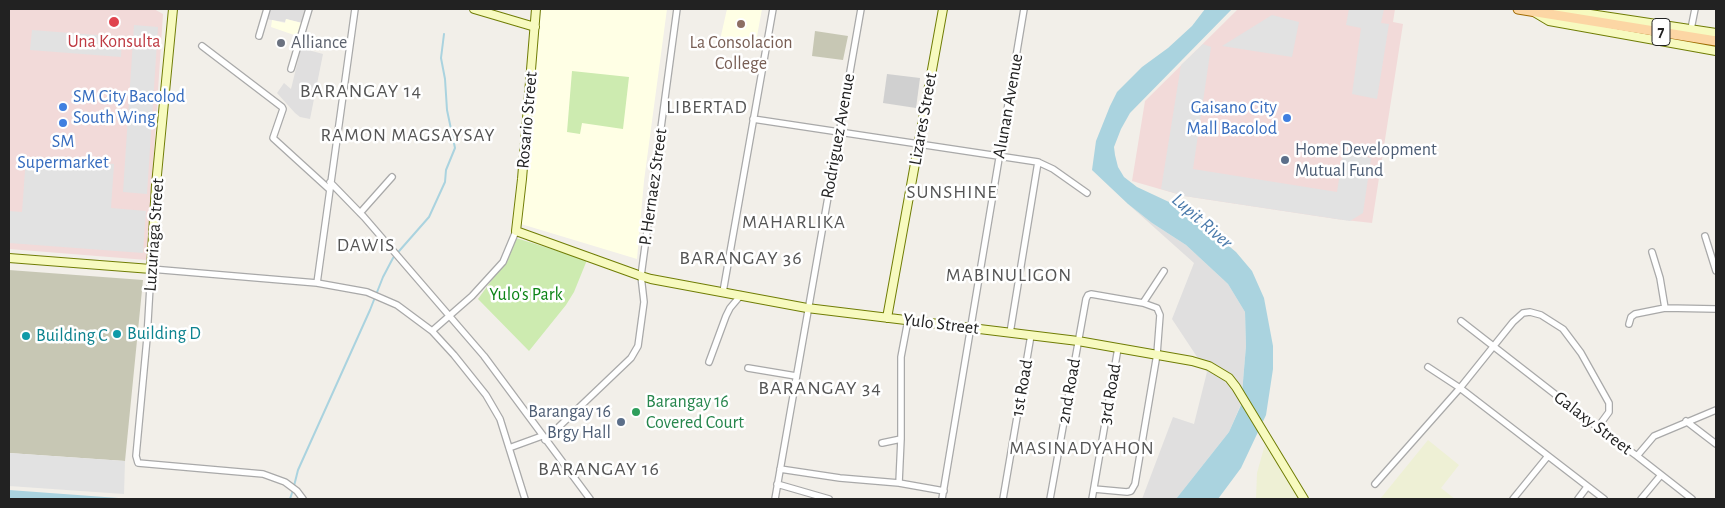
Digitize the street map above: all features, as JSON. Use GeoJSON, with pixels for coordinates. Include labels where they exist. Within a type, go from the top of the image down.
{"type":"FeatureCollection","features":[{"type":"Feature","properties":{"kind":"main road","name":"7"},"geometry":{"type":"LineString","coordinates":[[1518,9],[1536,10],[1716,38]]}},
{"type":"Feature","properties":{"kind":"street","name":"Luzuriaga Street"},"geometry":{"type":"LineString","coordinates":[[173,9],[157,176],[137,460],[140,464],[262,474],[285,482],[297,491],[303,499]]}},
{"type":"Feature","properties":{"kind":"street"},"geometry":{"type":"LineString","coordinates":[[259,36],[267,9]]}},
{"type":"Feature","properties":{"kind":"street"},"geometry":{"type":"LineString","coordinates":[[291,69],[309,9]]}},
{"type":"Feature","properties":{"kind":"street"},"geometry":{"type":"LineString","coordinates":[[317,283],[355,9]]}},
{"type":"Feature","properties":{"kind":"street"},"geometry":{"type":"LineString","coordinates":[[474,9],[535,27]]}},
{"type":"Feature","properties":{"kind":"street","name":"Rosario Street"},"geometry":{"type":"LineString","coordinates":[[516,231],[536,9]]}},
{"type":"Feature","properties":{"kind":"street","name":"P. Hernaez Street"},"geometry":{"type":"LineString","coordinates":[[544,438],[637,350],[644,302],[641,276],[677,9]]}},
{"type":"Feature","properties":{"kind":"street"},"geometry":{"type":"LineString","coordinates":[[723,292],[772,9]]}},
{"type":"Feature","properties":{"kind":"street","name":"Rodriguez Avenue"},"geometry":{"type":"LineString","coordinates":[[775,499],[861,9]]}},
{"type":"Feature","properties":{"kind":"street","name":"Lizares Street"},"geometry":{"type":"LineString","coordinates":[[887,318],[943,9]]}},
{"type":"Feature","properties":{"kind":"street","name":"Alunan Avenue"},"geometry":{"type":"LineString","coordinates":[[942,499],[1024,9]]}},
{"type":"Feature","properties":{"kind":"street","name":"7"},"geometry":{"type":"LineString","coordinates":[[1557,9],[1691,29],[1716,38]]}},
{"type":"Feature","properties":{"kind":"street"},"geometry":{"type":"LineString","coordinates":[[1691,29],[1695,9]]}},
{"type":"Feature","properties":{"kind":"street","name":"7"},"geometry":{"type":"LineString","coordinates":[[1536,10],[1549,22],[1716,51]]}},
{"type":"Feature","properties":{"kind":"street"},"geometry":{"type":"LineString","coordinates":[[202,46],[282,107],[283,109],[273,138],[329,189]]}},
{"type":"Feature","properties":{"kind":"street"},"geometry":{"type":"LineString","coordinates":[[754,119],[1038,162],[1053,169],[1087,193]]}},
{"type":"Feature","properties":{"kind":"street"},"geometry":{"type":"LineString","coordinates":[[1010,333],[1038,162]]}},
{"type":"Feature","properties":{"kind":"street"},"geometry":{"type":"LineString","coordinates":[[360,213],[392,177]]}},
{"type":"Feature","properties":{"kind":"street"},"geometry":{"type":"LineString","coordinates":[[330,182],[360,213],[484,356],[590,499]]}},
{"type":"Feature","properties":{"kind":"street"},"geometry":{"type":"LineString","coordinates":[[432,331],[472,296],[503,262],[516,231]]}},
{"type":"Feature","properties":{"kind":"street","name":"Yulo Street"},"geometry":{"type":"LineString","coordinates":[[516,231],[641,276],[723,292],[807,308],[1078,341],[1192,360],[1209,366],[1229,378],[1263,430],[1304,499]]}},
{"type":"Feature","properties":{"kind":"street"},"geometry":{"type":"LineString","coordinates":[[1706,236],[1716,271]]}},
{"type":"Feature","properties":{"kind":"street"},"geometry":{"type":"LineString","coordinates":[[1652,252],[1660,278],[1665,308]]}},
{"type":"Feature","properties":{"kind":"street"},"geometry":{"type":"LineString","coordinates":[[9,258],[317,283],[367,292],[385,299],[410,313],[432,331],[454,354],[486,395],[500,419],[525,499]]}},
{"type":"Feature","properties":{"kind":"street"},"geometry":{"type":"LineString","coordinates":[[1094,489],[1127,492],[1134,488],[1157,354],[1160,311],[1143,303],[1164,271]]}},
{"type":"Feature","properties":{"kind":"street"},"geometry":{"type":"LineString","coordinates":[[709,362],[726,316],[741,295]]}},
{"type":"Feature","properties":{"kind":"street","name":"2nd Road"},"geometry":{"type":"LineString","coordinates":[[1050,499],[1088,295],[1143,303]]}},
{"type":"Feature","properties":{"kind":"street"},"geometry":{"type":"LineString","coordinates":[[1629,324],[1635,314],[1665,308],[1716,309]]}},
{"type":"Feature","properties":{"kind":"street"},"geometry":{"type":"LineString","coordinates":[[1375,484],[1460,388],[1513,322],[1523,313],[1541,314],[1563,329],[1581,353],[1608,403],[1608,412],[1598,427]]}},
{"type":"Feature","properties":{"kind":"street"},"geometry":{"type":"LineString","coordinates":[[899,483],[901,357],[908,320]]}},
{"type":"Feature","properties":{"kind":"street","name":"Galaxy Street"},"geometry":{"type":"LineString","coordinates":[[1461,321],[1692,499]]}},
{"type":"Feature","properties":{"kind":"street","name":"1st Road"},"geometry":{"type":"LineString","coordinates":[[1003,499],[1031,335]]}},
{"type":"Feature","properties":{"kind":"street","name":"3rd Road"},"geometry":{"type":"LineString","coordinates":[[1092,499],[1118,348]]}},
{"type":"Feature","properties":{"kind":"street"},"geometry":{"type":"LineString","coordinates":[[1428,367],[1460,388],[1604,499]]}},
{"type":"Feature","properties":{"kind":"street"},"geometry":{"type":"LineString","coordinates":[[748,368],[796,376]]}},
{"type":"Feature","properties":{"kind":"street"},"geometry":{"type":"LineString","coordinates":[[1637,456],[1654,436],[1716,410]]}},
{"type":"Feature","properties":{"kind":"street"},"geometry":{"type":"LineString","coordinates":[[1686,421],[1716,444]]}},
{"type":"Feature","properties":{"kind":"street"},"geometry":{"type":"LineString","coordinates":[[509,448],[544,438]]}},
{"type":"Feature","properties":{"kind":"street"},"geometry":{"type":"LineString","coordinates":[[882,443],[901,439]]}},
{"type":"Feature","properties":{"kind":"street"},"geometry":{"type":"LineString","coordinates":[[1513,499],[1548,456]]}},
{"type":"Feature","properties":{"kind":"street"},"geometry":{"type":"LineString","coordinates":[[780,469],[840,478],[899,483],[944,491]]}},
{"type":"Feature","properties":{"kind":"street"},"geometry":{"type":"LineString","coordinates":[[1641,499],[1661,475]]}},
{"type":"Feature","properties":{"kind":"street"},"geometry":{"type":"LineString","coordinates":[[777,484],[829,499]]}},
{"type":"Feature","properties":{"kind":"street"},"geometry":{"type":"LineString","coordinates":[[1578,499],[1588,487]]}},
{"type":"Feature","properties":{"kind":"shaded area"},"geometry":{"type":"Polygon","coordinates":[[[9,9],[154,9],[163,14],[147,260],[9,249],[9,9]]]}},
{"type":"Feature","properties":{"kind":"shaded area"},"geometry":{"type":"Polygon","coordinates":[[[268,9],[306,9],[302,23],[286,19],[285,22],[265,19],[268,9]]]}},
{"type":"Feature","properties":{"kind":"shaded area"},"geometry":{"type":"Polygon","coordinates":[[[541,9],[667,9],[644,181],[637,259],[521,224],[541,9]]]}},
{"type":"Feature","properties":{"kind":"shaded area","name":"La Consolacion College"},"geometry":{"type":"Polygon","coordinates":[[[727,9],[762,9],[755,47],[720,40],[727,9]]]}},
{"type":"Feature","properties":{"kind":"shaded area"},"geometry":{"type":"Polygon","coordinates":[[[1238,9],[1395,9],[1393,22],[1403,24],[1372,223],[1184,196],[1132,181],[1145,101],[1238,9]]]}},
{"type":"Feature","properties":{"kind":"shaded area"},"geometry":{"type":"Polygon","coordinates":[[[1349,9],[1384,9],[1381,23],[1389,24],[1377,99],[1352,94],[1361,28],[1346,25],[1349,9]]]}},
{"type":"Feature","properties":{"kind":"shaded area"},"geometry":{"type":"Polygon","coordinates":[[[1272,15],[1299,22],[1292,57],[1222,46],[1272,15]]]}},
{"type":"Feature","properties":{"kind":"shaded area"},"geometry":{"type":"Polygon","coordinates":[[[286,19],[302,23],[297,36],[271,27],[272,20],[285,23],[286,19]]]}},
{"type":"Feature","properties":{"kind":"shaded area"},"geometry":{"type":"Polygon","coordinates":[[[134,25],[158,27],[147,194],[123,192],[134,25]]]}},
{"type":"Feature","properties":{"kind":"shaded area"},"geometry":{"type":"Polygon","coordinates":[[[32,30],[122,37],[121,57],[30,50],[32,30]]]}},
{"type":"Feature","properties":{"kind":"shaded area"},"geometry":{"type":"Polygon","coordinates":[[[815,31],[848,36],[843,60],[812,56],[815,31]]]}},
{"type":"Feature","properties":{"kind":"shaded area"},"geometry":{"type":"Polygon","coordinates":[[[1203,44],[1211,47],[1193,169],[1337,192],[1343,153],[1371,158],[1363,213],[1350,221],[1184,196],[1161,189],[1181,65],[1203,44]]]}},
{"type":"Feature","properties":{"kind":"shaded area"},"geometry":{"type":"Polygon","coordinates":[[[301,48],[323,54],[310,119],[300,117],[277,93],[284,83],[291,89],[301,48]]]}},
{"type":"Feature","properties":{"kind":"shaded area"},"geometry":{"type":"Polygon","coordinates":[[[887,74],[920,78],[916,108],[883,103],[887,74]]]}},
{"type":"Feature","properties":{"kind":"shaded area"},"geometry":{"type":"Polygon","coordinates":[[[26,157],[114,164],[111,208],[146,211],[143,253],[9,243],[9,211],[22,212],[26,157]]]}},
{"type":"Feature","properties":{"kind":"shaded area"},"geometry":{"type":"Polygon","coordinates":[[[1128,204],[1152,223],[1186,245],[1228,284],[1245,312],[1246,346],[1241,404],[1229,432],[1176,499],[1142,499],[1173,417],[1194,424],[1207,372],[1172,319],[1194,263],[1128,204]]]}},
{"type":"Feature","properties":{"kind":"shaded area"},"geometry":{"type":"Polygon","coordinates":[[[9,270],[143,280],[125,461],[9,453],[9,270]]]}},
{"type":"Feature","properties":{"kind":"shaded area"},"geometry":{"type":"Polygon","coordinates":[[[1267,437],[1303,499],[1256,499],[1257,473],[1267,437]]]}},
{"type":"Feature","properties":{"kind":"shaded area"},"geometry":{"type":"Polygon","coordinates":[[[1428,440],[1459,465],[1441,488],[1455,499],[1380,499],[1428,440]]]}},
{"type":"Feature","properties":{"kind":"shaded area"},"geometry":{"type":"Polygon","coordinates":[[[9,453],[125,461],[124,494],[9,486],[9,453]]]}},
{"type":"Feature","properties":{"kind":"green space"},"geometry":{"type":"Polygon","coordinates":[[[572,71],[629,77],[623,129],[582,123],[580,134],[567,132],[572,71]]]}},
{"type":"Feature","properties":{"kind":"green space","name":"Yulo's Park"},"geometry":{"type":"Polygon","coordinates":[[[516,238],[587,260],[574,292],[566,305],[529,351],[478,299],[505,262],[507,262],[516,238]]]}},
{"type":"Feature","properties":{"kind":"water"},"geometry":{"type":"Polygon","coordinates":[[[1205,9],[1232,9],[1130,113],[1114,147],[1115,155],[1118,167],[1124,177],[1137,187],[1184,209],[1236,252],[1252,271],[1264,298],[1273,346],[1273,369],[1266,415],[1241,468],[1218,499],[1176,499],[1229,432],[1241,405],[1246,346],[1245,312],[1228,284],[1186,245],[1152,223],[1128,204],[1092,170],[1096,141],[1117,92],[1142,67],[1168,48],[1192,26],[1205,9]]]}},
{"type":"Feature","properties":{"kind":"water"},"geometry":{"type":"Polygon","coordinates":[[[9,490],[132,499],[9,499],[9,490]]]}},
{"type":"Feature","properties":{"kind":"waterway"},"geometry":{"type":"LineString","coordinates":[[294,486],[298,470],[383,277],[393,258],[429,217],[445,182],[446,170],[455,148],[447,110],[445,79],[441,58],[444,34]]}},
{"type":"Feature","properties":{"kind":"waterway"},"geometry":{"type":"LineString","coordinates":[[290,499],[293,490]]}},
{"type":"Feature","properties":{"kind":"place","name":"Una Konsulta"},"geometry":{"type":"Point","coordinates":[114,22]}},
{"type":"Feature","properties":{"kind":"place","name":"La Consolacion College"},"geometry":{"type":"Point","coordinates":[741,24]}},
{"type":"Feature","properties":{"kind":"place","name":"Alliance"},"geometry":{"type":"Point","coordinates":[281,43]}},
{"type":"Feature","properties":{"kind":"place","name":"SM City Bacolod South Wing"},"geometry":{"type":"Point","coordinates":[63,107]}},
{"type":"Feature","properties":{"kind":"place","name":"Gaisano City Mall Bacolod"},"geometry":{"type":"Point","coordinates":[1287,118]}},
{"type":"Feature","properties":{"kind":"place","name":"SM Supermarket"},"geometry":{"type":"Point","coordinates":[63,123]}},
{"type":"Feature","properties":{"kind":"place","name":"Home Development Mutual Fund"},"geometry":{"type":"Point","coordinates":[1285,160]}},
{"type":"Feature","properties":{"kind":"place","name":"Building D"},"geometry":{"type":"Point","coordinates":[117,334]}},
{"type":"Feature","properties":{"kind":"place","name":"Building C"},"geometry":{"type":"Point","coordinates":[26,336]}},
{"type":"Feature","properties":{"kind":"place","name":"Barangay 16 Covered Court"},"geometry":{"type":"Point","coordinates":[636,412]}},
{"type":"Feature","properties":{"kind":"place","name":"Barangay 16 Brgy Hall"},"geometry":{"type":"Point","coordinates":[621,422]}},
{"type":"Feature","properties":{"kind":"district","name":"BARANGAY 14"},"geometry":{"type":"Point","coordinates":[361,91]}},
{"type":"Feature","properties":{"kind":"district","name":"LIBERTAD"},"geometry":{"type":"Point","coordinates":[707,107]}},
{"type":"Feature","properties":{"kind":"district","name":"RAMON MAGSAYSAY"},"geometry":{"type":"Point","coordinates":[408,135]}},
{"type":"Feature","properties":{"kind":"district","name":"SUNSHINE"},"geometry":{"type":"Point","coordinates":[952,192]}},
{"type":"Feature","properties":{"kind":"district","name":"MAHARLIKA"},"geometry":{"type":"Point","coordinates":[794,222]}},
{"type":"Feature","properties":{"kind":"district","name":"DAWIS"},"geometry":{"type":"Point","coordinates":[366,245]}},
{"type":"Feature","properties":{"kind":"district","name":"BARANGAY 36"},"geometry":{"type":"Point","coordinates":[741,258]}},
{"type":"Feature","properties":{"kind":"district","name":"MABINULIGON"},"geometry":{"type":"Point","coordinates":[1009,275]}},
{"type":"Feature","properties":{"kind":"district","name":"BARANGAY 34"},"geometry":{"type":"Point","coordinates":[820,388]}},
{"type":"Feature","properties":{"kind":"district","name":"MASINADYAHON"},"geometry":{"type":"Point","coordinates":[1082,448]}},
{"type":"Feature","properties":{"kind":"district","name":"BARANGAY 16"},"geometry":{"type":"Point","coordinates":[599,469]}},
{"type":"Feature","properties":{"kind":"water label","name":"Lupit River"},"geometry":{"type":"Point","coordinates":[1202,221]}}]}
